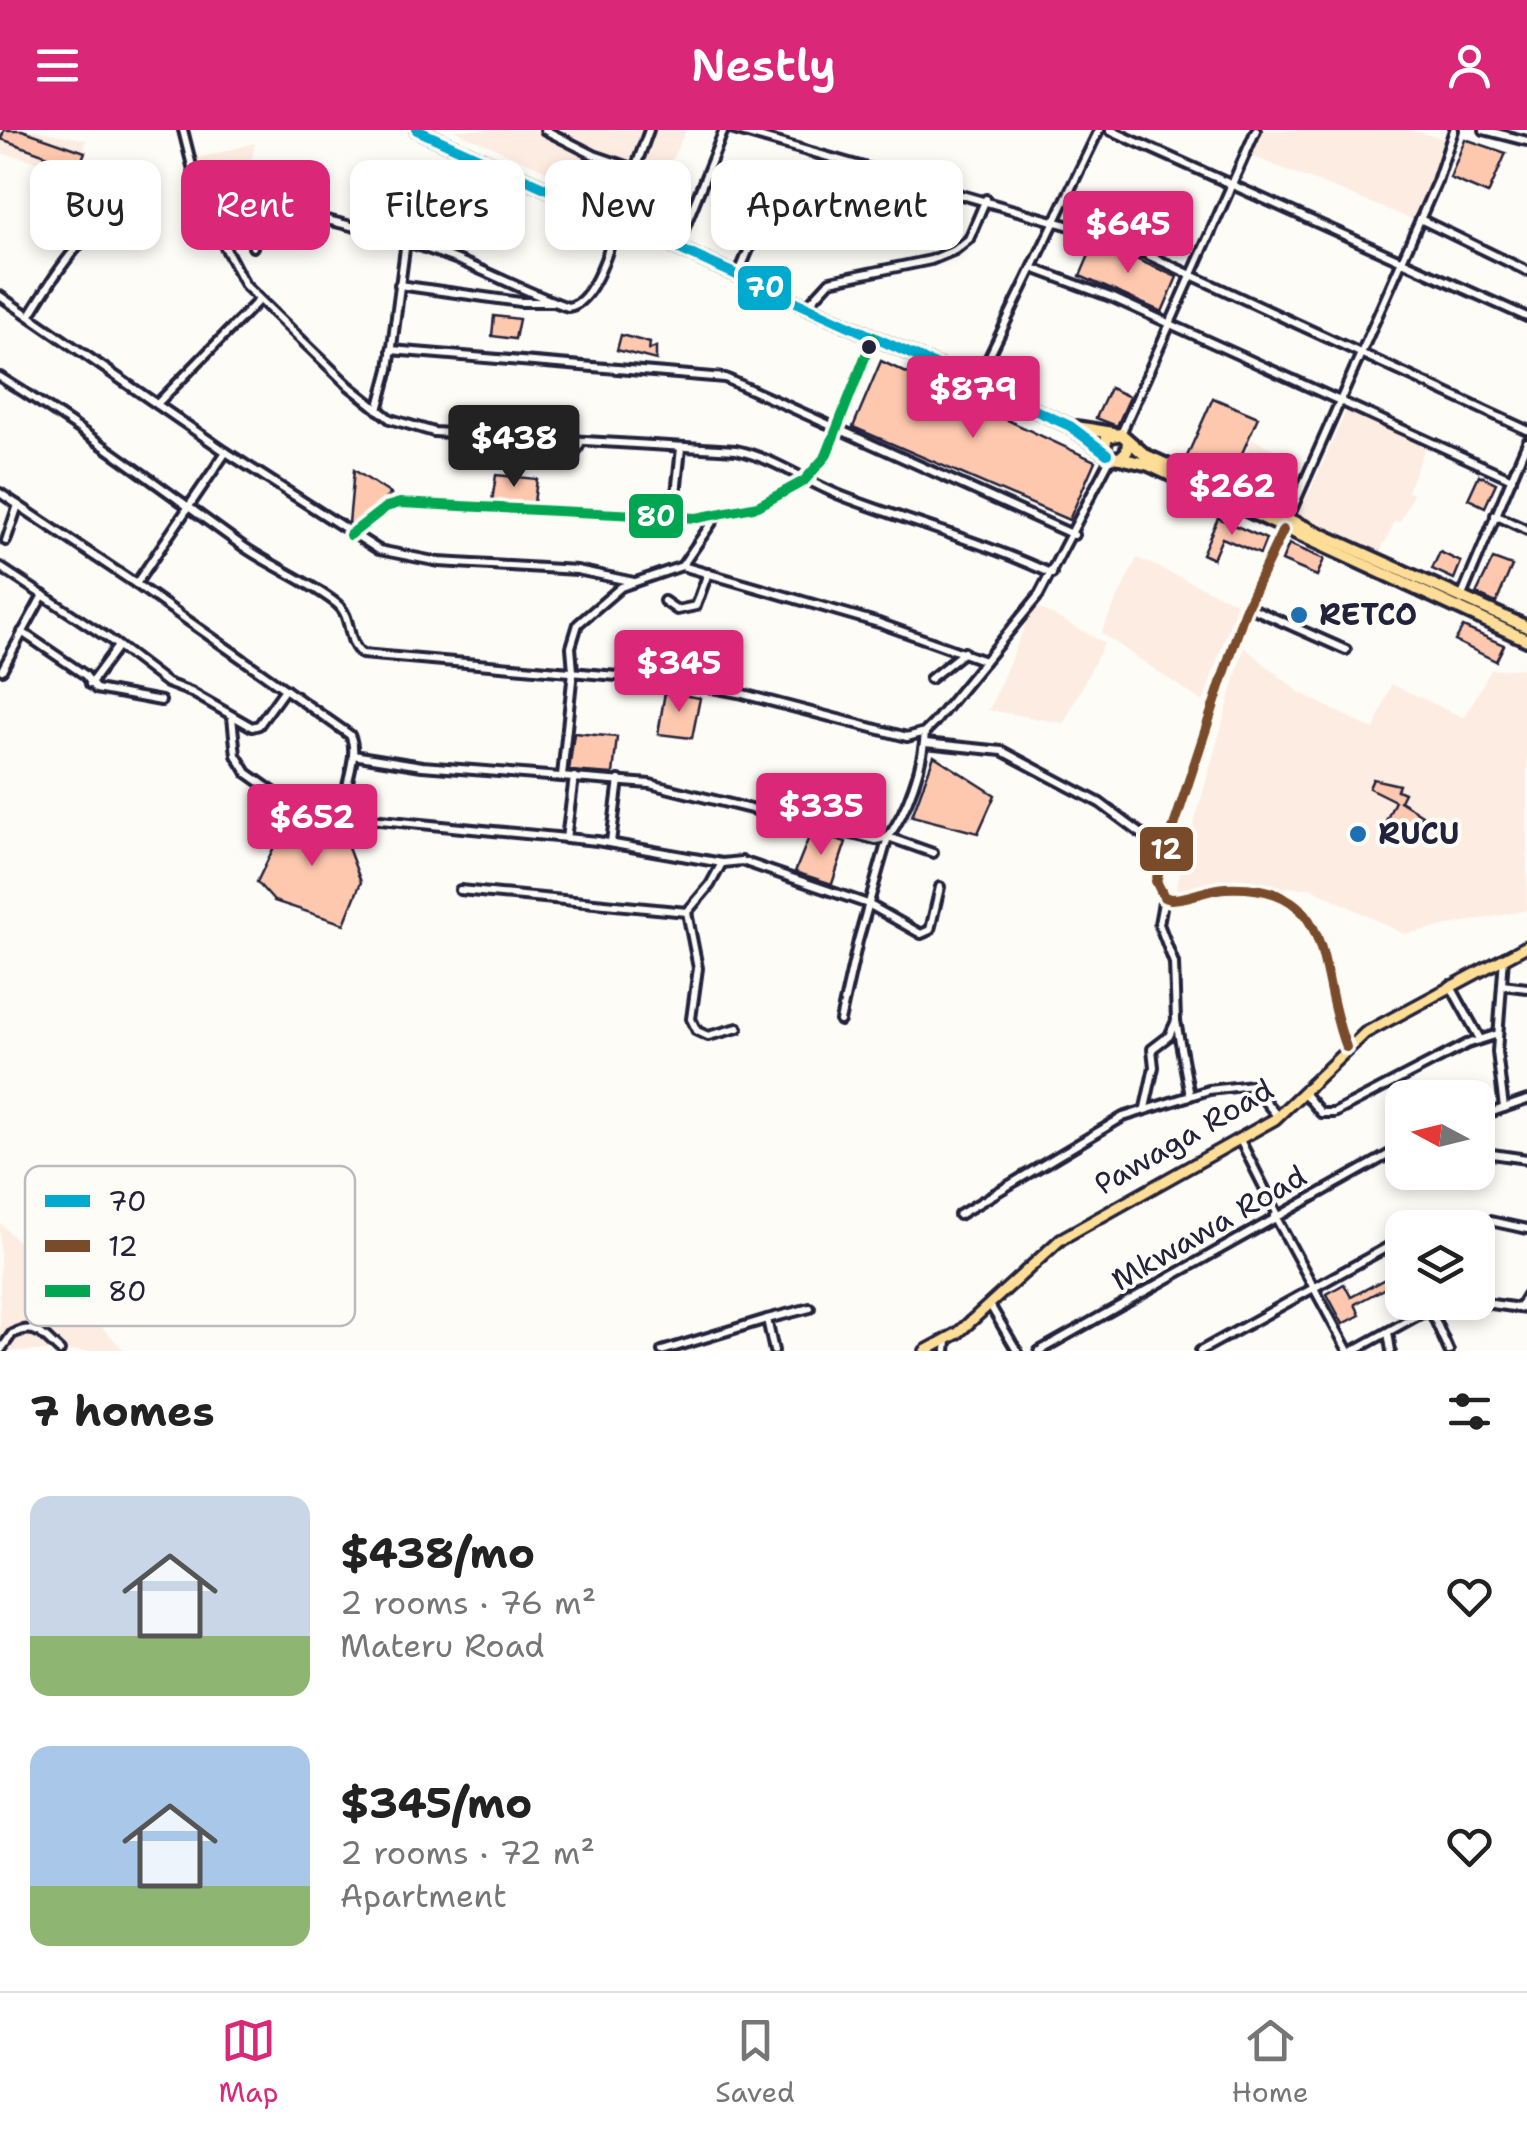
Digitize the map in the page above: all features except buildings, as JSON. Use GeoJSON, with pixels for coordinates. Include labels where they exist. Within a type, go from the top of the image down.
{"type":"FeatureCollection","features":[{"type":"Feature","properties":{"kind":"highway"},"geometry":{"type":"LineString","coordinates":[[417,130],[545,188]]}},
{"type":"Feature","properties":{"kind":"highway"},"geometry":{"type":"LineString","coordinates":[[683,250],[1070,426],[1113,456],[1150,465],[1459,603],[1527,627]]}},
{"type":"Feature","properties":{"kind":"highway"},"geometry":{"type":"LineString","coordinates":[[1070,426],[1122,436],[1145,455],[1285,526]]}},
{"type":"Feature","properties":{"kind":"highway"},"geometry":{"type":"LineString","coordinates":[[1113,456],[1127,451],[1122,436]]}},
{"type":"Feature","properties":{"kind":"highway"},"geometry":{"type":"LineString","coordinates":[[1113,456],[1104,440],[1122,436]]}},
{"type":"Feature","properties":{"kind":"highway"},"geometry":{"type":"LineString","coordinates":[[1459,603],[1527,640]]}},
{"type":"Feature","properties":{"kind":"main road","name":"Pawaga Road"},"geometry":{"type":"LineString","coordinates":[[925,1351],[946,1346],[1061,1239],[1278,1117],[1346,1047],[1377,1025],[1527,946]]}},
{"type":"Feature","properties":{"kind":"street"},"geometry":{"type":"LineString","coordinates":[[182,130],[190,160]]}},
{"type":"Feature","properties":{"kind":"street"},"geometry":{"type":"LineString","coordinates":[[545,130],[609,160]]}},
{"type":"Feature","properties":{"kind":"street"},"geometry":{"type":"LineString","coordinates":[[638,160],[649,130]]}},
{"type":"Feature","properties":{"kind":"street"},"geometry":{"type":"LineString","coordinates":[[691,214],[724,130]]}},
{"type":"Feature","properties":{"kind":"street"},"geometry":{"type":"LineString","coordinates":[[734,130],[843,160]]}},
{"type":"Feature","properties":{"kind":"street"},"geometry":{"type":"LineString","coordinates":[[977,382],[1100,130]]}},
{"type":"Feature","properties":{"kind":"street"},"geometry":{"type":"LineString","coordinates":[[1110,130],[1527,317]]}},
{"type":"Feature","properties":{"kind":"street"},"geometry":{"type":"LineString","coordinates":[[1122,436],[1256,130]]}},
{"type":"Feature","properties":{"kind":"street"},"geometry":{"type":"LineString","coordinates":[[1190,1096],[1176,1021],[1174,963],[1159,924],[1164,897],[1156,881],[1161,856],[1246,606],[1420,219],[1454,130]]}},
{"type":"Feature","properties":{"kind":"street"},"geometry":{"type":"LineString","coordinates":[[1484,130],[1527,140]]}},
{"type":"Feature","properties":{"kind":"street"},"geometry":{"type":"LineString","coordinates":[[963,193],[1120,241],[1527,430]]}},
{"type":"Feature","properties":{"kind":"street"},"geometry":{"type":"LineString","coordinates":[[807,306],[830,280],[932,260],[955,250],[970,239],[986,199]]}},
{"type":"Feature","properties":{"kind":"street"},"geometry":{"type":"LineString","coordinates":[[1420,219],[1527,270]]}},
{"type":"Feature","properties":{"kind":"street"},"geometry":{"type":"LineString","coordinates":[[30,316],[77,250]]}},
{"type":"Feature","properties":{"kind":"street"},"geometry":{"type":"LineString","coordinates":[[226,250],[238,274],[259,300],[378,410],[416,430],[754,454],[804,480],[986,545],[1052,574]]}},
{"type":"Feature","properties":{"kind":"street"},"geometry":{"type":"LineString","coordinates":[[378,410],[391,350],[404,250]]}},
{"type":"Feature","properties":{"kind":"street"},"geometry":{"type":"LineString","coordinates":[[428,250],[568,307],[582,302],[608,250]]}},
{"type":"Feature","properties":{"kind":"street"},"geometry":{"type":"LineString","coordinates":[[738,276],[750,250]]}},
{"type":"Feature","properties":{"kind":"street"},"geometry":{"type":"LineString","coordinates":[[1034,269],[1113,298],[1512,479]]}},
{"type":"Feature","properties":{"kind":"street"},"geometry":{"type":"LineString","coordinates":[[398,286],[520,302],[555,302]]}},
{"type":"Feature","properties":{"kind":"street"},"geometry":{"type":"LineString","coordinates":[[0,296],[350,535],[402,557],[577,570],[634,582]]}},
{"type":"Feature","properties":{"kind":"street"},"geometry":{"type":"LineString","coordinates":[[157,404],[259,300]]}},
{"type":"Feature","properties":{"kind":"street"},"geometry":{"type":"LineString","coordinates":[[350,535],[386,508],[400,503],[679,517],[716,517],[758,506],[804,480],[826,456],[873,336]]}},
{"type":"Feature","properties":{"kind":"street"},"geometry":{"type":"LineString","coordinates":[[391,350],[726,378],[1074,535]]}},
{"type":"Feature","properties":{"kind":"street"},"geometry":{"type":"LineString","coordinates":[[0,377],[346,611],[354,647],[362,654],[573,671],[709,687],[908,737],[925,732],[1052,574],[1113,456]]}},
{"type":"Feature","properties":{"kind":"street"},"geometry":{"type":"LineString","coordinates":[[552,441],[552,462],[562,465],[571,460],[581,442]]}},
{"type":"Feature","properties":{"kind":"street"},"geometry":{"type":"LineString","coordinates":[[1459,603],[1527,442]]}},
{"type":"Feature","properties":{"kind":"street"},"geometry":{"type":"LineString","coordinates":[[679,517],[676,494],[681,448]]}},
{"type":"Feature","properties":{"kind":"street"},"geometry":{"type":"LineString","coordinates":[[136,584],[226,452]]}},
{"type":"Feature","properties":{"kind":"street"},"geometry":{"type":"LineString","coordinates":[[0,493],[350,735],[353,755],[346,816]]}},
{"type":"Feature","properties":{"kind":"street"},"geometry":{"type":"LineString","coordinates":[[6,541],[18,505]]}},
{"type":"Feature","properties":{"kind":"street"},"geometry":{"type":"LineString","coordinates":[[1495,515],[1527,530]]}},
{"type":"Feature","properties":{"kind":"street"},"geometry":{"type":"LineString","coordinates":[[682,566],[716,517]]}},
{"type":"Feature","properties":{"kind":"street"},"geometry":{"type":"LineString","coordinates":[[0,566],[167,683],[256,728],[285,689]]}},
{"type":"Feature","properties":{"kind":"street"},"geometry":{"type":"LineString","coordinates":[[562,776],[573,671],[572,639],[582,617],[634,582],[682,566],[985,661]]}},
{"type":"Feature","properties":{"kind":"street"},"geometry":{"type":"LineString","coordinates":[[664,601],[677,610],[696,606],[708,573]]}},
{"type":"Feature","properties":{"kind":"street"},"geometry":{"type":"LineString","coordinates":[[2,670],[43,595]]}},
{"type":"Feature","properties":{"kind":"street"},"geometry":{"type":"LineString","coordinates":[[1246,606],[1346,650]]}},
{"type":"Feature","properties":{"kind":"street"},"geometry":{"type":"LineString","coordinates":[[22,632],[85,675],[101,691],[161,700]]}},
{"type":"Feature","properties":{"kind":"street"},"geometry":{"type":"LineString","coordinates":[[90,684],[118,646]]}},
{"type":"Feature","properties":{"kind":"street"},"geometry":{"type":"LineString","coordinates":[[930,679],[965,652]]}},
{"type":"Feature","properties":{"kind":"street"},"geometry":{"type":"LineString","coordinates":[[232,716],[236,754],[247,773],[292,805],[346,816],[611,842],[722,863],[742,861],[868,904],[914,932],[927,934],[940,887]]}},
{"type":"Feature","properties":{"kind":"street"},"geometry":{"type":"LineString","coordinates":[[840,1021],[868,904],[888,837],[903,808],[925,732]]}},
{"type":"Feature","properties":{"kind":"street"},"geometry":{"type":"LineString","coordinates":[[924,742],[1002,751],[1100,803],[1143,835],[1161,856]]}},
{"type":"Feature","properties":{"kind":"street"},"geometry":{"type":"LineString","coordinates":[[353,755],[422,766],[619,780],[698,794],[876,840],[888,837],[933,853]]}},
{"type":"Feature","properties":{"kind":"street"},"geometry":{"type":"LineString","coordinates":[[566,839],[572,816],[574,777]]}},
{"type":"Feature","properties":{"kind":"street"},"geometry":{"type":"LineString","coordinates":[[611,842],[619,780]]}},
{"type":"Feature","properties":{"kind":"street"},"geometry":{"type":"LineString","coordinates":[[687,912],[710,885],[722,863]]}},
{"type":"Feature","properties":{"kind":"street"},"geometry":{"type":"LineString","coordinates":[[1164,897],[1180,899],[1218,888],[1251,888],[1283,894],[1296,903],[1312,922],[1346,1047]]}},
{"type":"Feature","properties":{"kind":"street"},"geometry":{"type":"LineString","coordinates":[[460,890],[687,912]]}},
{"type":"Feature","properties":{"kind":"street"},"geometry":{"type":"LineString","coordinates":[[687,912],[698,968],[691,1011],[693,1026],[714,1036],[738,1028]]}},
{"type":"Feature","properties":{"kind":"street"},"geometry":{"type":"LineString","coordinates":[[1504,956],[1498,1034],[1504,1108]]}},
{"type":"Feature","properties":{"kind":"street"},"geometry":{"type":"LineString","coordinates":[[1450,985],[1480,1039]]}},
{"type":"Feature","properties":{"kind":"street"},"geometry":{"type":"LineString","coordinates":[[1502,985],[1527,988]]}},
{"type":"Feature","properties":{"kind":"street"},"geometry":{"type":"LineString","coordinates":[[1145,1109],[1154,1067],[1152,1049],[1169,1036],[1176,1021]]}},
{"type":"Feature","properties":{"kind":"street"},"geometry":{"type":"LineString","coordinates":[[1304,1093],[1322,1114],[1334,1113],[1480,1039],[1498,1034]]}},
{"type":"Feature","properties":{"kind":"street"},"geometry":{"type":"LineString","coordinates":[[959,1216],[1082,1140],[1145,1109],[1237,1084],[1252,1084],[1278,1117]]}},
{"type":"Feature","properties":{"kind":"street"},"geometry":{"type":"LineString","coordinates":[[1495,1111],[1527,1100]]}},
{"type":"Feature","properties":{"kind":"street"},"geometry":{"type":"LineString","coordinates":[[1239,1138],[1313,1288],[1351,1351],[1413,1320]]}},
{"type":"Feature","properties":{"kind":"street"},"geometry":{"type":"LineString","coordinates":[[1495,1154],[1527,1158]]}},
{"type":"Feature","properties":{"kind":"street","name":"Mkwawa Road"},"geometry":{"type":"LineString","coordinates":[[1040,1351],[1385,1156]]}},
{"type":"Feature","properties":{"kind":"street"},"geometry":{"type":"LineString","coordinates":[[1495,1222],[1527,1229]]}},
{"type":"Feature","properties":{"kind":"street"},"geometry":{"type":"LineString","coordinates":[[1200,1351],[1385,1248]]}},
{"type":"Feature","properties":{"kind":"street"},"geometry":{"type":"LineString","coordinates":[[1495,1304],[1523,1308],[1527,1295]]}},
{"type":"Feature","properties":{"kind":"street"},"geometry":{"type":"LineString","coordinates":[[988,1303],[1017,1351]]}},
{"type":"Feature","properties":{"kind":"street"},"geometry":{"type":"LineString","coordinates":[[662,1351],[810,1308]]}},
{"type":"Feature","properties":{"kind":"street"},"geometry":{"type":"LineString","coordinates":[[767,1319],[774,1351]]}},
{"type":"Feature","properties":{"kind":"street"},"geometry":{"type":"LineString","coordinates":[[1435,1320],[1449,1351]]}},
{"type":"Feature","properties":{"kind":"street"},"geometry":{"type":"LineString","coordinates":[[0,1351],[12,1334],[32,1328],[42,1332],[60,1351]]}},
{"type":"Feature","properties":{"kind":"street"},"geometry":{"type":"LineString","coordinates":[[1388,1332],[1391,1351]]}},
{"type":"Feature","properties":{"kind":"shaded area"},"geometry":{"type":"Polygon","coordinates":[[[0,130],[34,130],[86,140],[83,160],[33,160],[0,153],[0,130]]]}},
{"type":"Feature","properties":{"kind":"shaded area"},"geometry":{"type":"Polygon","coordinates":[[[454,130],[686,130],[672,160],[545,160],[545,170],[454,130]]]}},
{"type":"Feature","properties":{"kind":"shaded area"},"geometry":{"type":"Polygon","coordinates":[[[1259,130],[1410,130],[1444,139],[1417,221],[1246,154],[1259,130]]]}},
{"type":"Feature","properties":{"kind":"shaded area"},"geometry":{"type":"Polygon","coordinates":[[[255,143],[252,160],[196,159],[255,143]]]}},
{"type":"Feature","properties":{"kind":"shaded area"},"geometry":{"type":"Polygon","coordinates":[[[1347,409],[1425,448],[1407,491],[1413,494],[1377,559],[1296,522],[1347,409]]]}},
{"type":"Feature","properties":{"kind":"shaded area"},"geometry":{"type":"Polygon","coordinates":[[[1252,439],[1300,462],[1279,506],[1232,483],[1252,439]]]}},
{"type":"Feature","properties":{"kind":"shaded area"},"geometry":{"type":"Polygon","coordinates":[[[1137,558],[1237,603],[1203,702],[1101,633],[1137,558]]]}},
{"type":"Feature","properties":{"kind":"shaded area"},"geometry":{"type":"Polygon","coordinates":[[[1034,605],[1104,643],[1064,723],[989,710],[1034,605]]]}},
{"type":"Feature","properties":{"kind":"shaded area","name":"RUCU"},"geometry":{"type":"Polygon","coordinates":[[[1244,647],[1300,693],[1374,730],[1391,684],[1464,718],[1491,670],[1527,668],[1527,910],[1404,934],[1311,888],[1212,885],[1178,898],[1174,895],[1244,647]]]}},
{"type":"Feature","properties":{"kind":"shaded area"},"geometry":{"type":"Polygon","coordinates":[[[0,1223],[25,1249],[25,1326],[101,1326],[125,1351],[0,1351],[0,1223]]]}},
{"type":"Feature","properties":{"kind":"transit line","name":"70"},"geometry":{"type":"LineString","coordinates":[[417,130],[1070,426],[1107,454]]}},
{"type":"Feature","properties":{"kind":"transit line","name":"80"},"geometry":{"type":"LineString","coordinates":[[350,535],[386,507],[400,503],[697,518],[758,506],[804,481],[826,456],[873,337]]}},
{"type":"Feature","properties":{"kind":"transit line","name":"12"},"geometry":{"type":"LineString","coordinates":[[1283,530],[1245,610],[1156,881],[1164,897],[1171,899],[1225,888],[1262,890],[1288,899],[1305,915],[1317,936],[1346,1047]]}},
{"type":"Feature","properties":{"kind":"place","name":"RETCO"},"geometry":{"type":"Point","coordinates":[1299,615]}},
{"type":"Feature","properties":{"kind":"place","name":"RUCU"},"geometry":{"type":"Point","coordinates":[1358,834]}}]}
